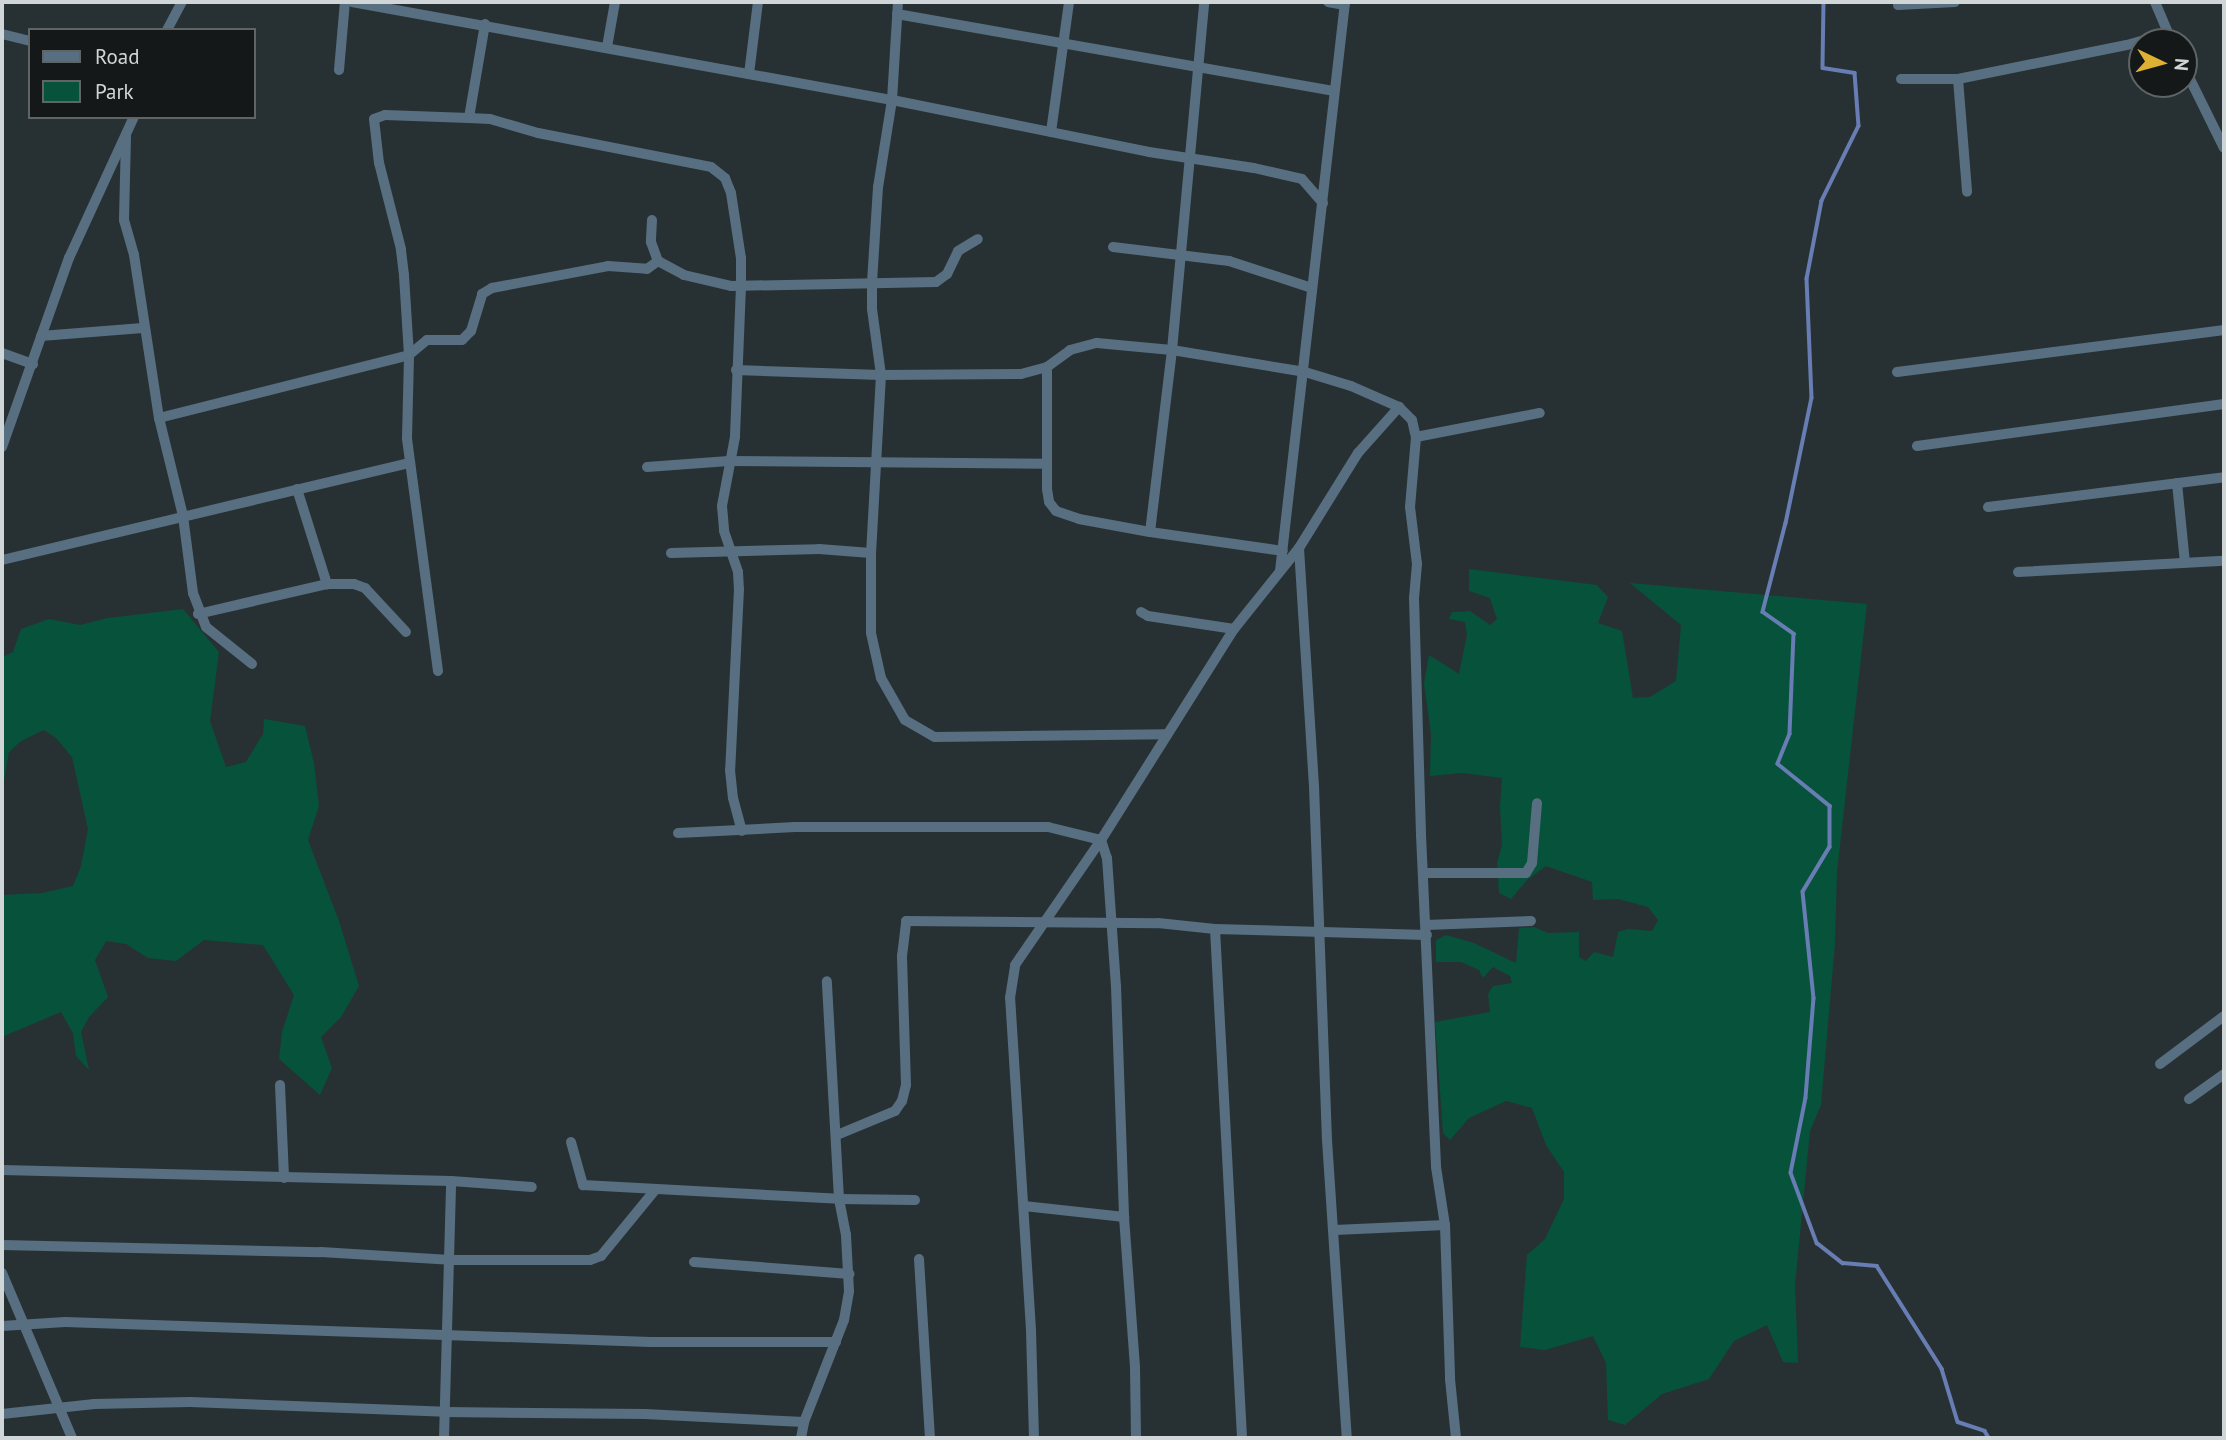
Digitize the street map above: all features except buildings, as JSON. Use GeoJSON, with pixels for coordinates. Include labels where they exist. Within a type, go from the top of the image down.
{"type":"FeatureCollection","features":[{"type":"Feature","properties":{"kind":"street"},"geometry":{"type":"LineString","coordinates":[[168,28],[182,2]]}},
{"type":"Feature","properties":{"kind":"street"},"geometry":{"type":"LineString","coordinates":[[339,70],[345,2]]}},
{"type":"Feature","properties":{"kind":"street"},"geometry":{"type":"LineString","coordinates":[[352,2],[485,24],[1302,179],[1323,202]]}},
{"type":"Feature","properties":{"kind":"street"},"geometry":{"type":"LineString","coordinates":[[607,47],[615,2]]}},
{"type":"Feature","properties":{"kind":"street"},"geometry":{"type":"LineString","coordinates":[[749,74],[758,2]]}},
{"type":"Feature","properties":{"kind":"street"},"geometry":{"type":"LineString","coordinates":[[898,2],[891,100],[878,187],[872,282],[872,309],[881,375],[871,553],[871,633],[881,678],[890,699],[905,720],[917,730],[935,737],[1166,734]]}},
{"type":"Feature","properties":{"kind":"street"},"geometry":{"type":"LineString","coordinates":[[1051,132],[1069,2]]}},
{"type":"Feature","properties":{"kind":"street"},"geometry":{"type":"LineString","coordinates":[[1150,531],[1172,349],[1204,2]]}},
{"type":"Feature","properties":{"kind":"street"},"geometry":{"type":"LineString","coordinates":[[1280,572],[1345,4],[1328,2]]}},
{"type":"Feature","properties":{"kind":"street"},"geometry":{"type":"LineString","coordinates":[[1898,5],[1955,2]]}},
{"type":"Feature","properties":{"kind":"street"},"geometry":{"type":"LineString","coordinates":[[2155,2],[2166,28]]}},
{"type":"Feature","properties":{"kind":"street"},"geometry":{"type":"LineString","coordinates":[[897,14],[1062,41],[1333,91]]}},
{"type":"Feature","properties":{"kind":"street"},"geometry":{"type":"LineString","coordinates":[[469,118],[485,24]]}},
{"type":"Feature","properties":{"kind":"street"},"geometry":{"type":"LineString","coordinates":[[2,34],[28,40]]}},
{"type":"Feature","properties":{"kind":"street"},"geometry":{"type":"LineString","coordinates":[[1901,79],[1958,79],[2128,45]]}},
{"type":"Feature","properties":{"kind":"street"},"geometry":{"type":"LineString","coordinates":[[1958,79],[1967,192]]}},
{"type":"Feature","properties":{"kind":"street"},"geometry":{"type":"LineString","coordinates":[[2198,95],[2224,148]]}},
{"type":"Feature","properties":{"kind":"street"},"geometry":{"type":"LineString","coordinates":[[438,671],[409,463],[409,355],[401,249],[379,163],[374,119],[385,115],[490,119],[538,133],[675,159],[719,171],[731,192],[737,216],[741,286],[735,437],[722,506],[729,551],[738,572],[736,692],[730,770],[733,798],[742,831]]}},
{"type":"Feature","properties":{"kind":"street"},"geometry":{"type":"LineString","coordinates":[[2,447],[78,235],[133,119]]}},
{"type":"Feature","properties":{"kind":"street"},"geometry":{"type":"LineString","coordinates":[[127,137],[124,220],[134,255],[143,328],[159,418],[183,516],[198,614],[219,639],[252,664]]}},
{"type":"Feature","properties":{"kind":"street"},"geometry":{"type":"LineString","coordinates":[[112,167],[124,170]]}},
{"type":"Feature","properties":{"kind":"street"},"geometry":{"type":"LineString","coordinates":[[652,220],[651,242],[658,261],[670,269],[700,280],[741,286],[936,282],[947,274],[958,251],[978,239]]}},
{"type":"Feature","properties":{"kind":"street"},"geometry":{"type":"LineString","coordinates":[[1113,247],[1229,261],[1312,288]]}},
{"type":"Feature","properties":{"kind":"street"},"geometry":{"type":"LineString","coordinates":[[159,418],[409,355],[427,340],[462,340],[467,337],[486,290],[608,266],[647,269],[658,261]]}},
{"type":"Feature","properties":{"kind":"street"},"geometry":{"type":"LineString","coordinates":[[41,336],[143,328]]}},
{"type":"Feature","properties":{"kind":"street"},"geometry":{"type":"LineString","coordinates":[[1897,372],[2224,330]]}},
{"type":"Feature","properties":{"kind":"street"},"geometry":{"type":"LineString","coordinates":[[736,370],[881,375],[1021,374],[1047,367],[1070,350],[1097,343],[1172,349],[1305,372],[1351,386],[1399,407],[1412,420],[1416,437],[1410,507],[1417,564],[1416,695],[1436,1167],[1445,1225],[1450,1379],[1456,1438]]}},
{"type":"Feature","properties":{"kind":"street"},"geometry":{"type":"LineString","coordinates":[[2,353],[33,365]]}},
{"type":"Feature","properties":{"kind":"street"},"geometry":{"type":"LineString","coordinates":[[1047,367],[1046,464],[1049,502],[1056,511],[1079,519],[1283,551]]}},
{"type":"Feature","properties":{"kind":"street"},"geometry":{"type":"LineString","coordinates":[[1917,446],[2224,404]]}},
{"type":"Feature","properties":{"kind":"street"},"geometry":{"type":"LineString","coordinates":[[1034,1438],[1011,989],[1015,965],[1101,840],[1234,629],[1298,548],[1344,473],[1399,407]]}},
{"type":"Feature","properties":{"kind":"street"},"geometry":{"type":"LineString","coordinates":[[1416,437],[1540,413]]}},
{"type":"Feature","properties":{"kind":"street"},"geometry":{"type":"LineString","coordinates":[[647,467],[729,461],[1046,464]]}},
{"type":"Feature","properties":{"kind":"street"},"geometry":{"type":"LineString","coordinates":[[2,560],[409,463]]}},
{"type":"Feature","properties":{"kind":"street"},"geometry":{"type":"LineString","coordinates":[[1989,507],[2224,477]]}},
{"type":"Feature","properties":{"kind":"street"},"geometry":{"type":"LineString","coordinates":[[2177,483],[2185,562]]}},
{"type":"Feature","properties":{"kind":"street"},"geometry":{"type":"LineString","coordinates":[[297,489],[327,584]]}},
{"type":"Feature","properties":{"kind":"street"},"geometry":{"type":"LineString","coordinates":[[1298,548],[1312,741],[1327,1140],[1347,1438]]}},
{"type":"Feature","properties":{"kind":"street"},"geometry":{"type":"LineString","coordinates":[[671,553],[819,549],[871,553]]}},
{"type":"Feature","properties":{"kind":"street"},"geometry":{"type":"LineString","coordinates":[[738,572],[750,552]]}},
{"type":"Feature","properties":{"kind":"street"},"geometry":{"type":"LineString","coordinates":[[2018,572],[2224,561]]}},
{"type":"Feature","properties":{"kind":"street"},"geometry":{"type":"LineString","coordinates":[[198,614],[327,584],[354,584],[365,588],[406,632]]}},
{"type":"Feature","properties":{"kind":"street"},"geometry":{"type":"LineString","coordinates":[[1141,612],[1147,616],[1234,629]]}},
{"type":"Feature","properties":{"kind":"street"},"geometry":{"type":"LineString","coordinates":[[1424,873],[1526,873],[1532,863],[1537,803]]}},
{"type":"Feature","properties":{"kind":"street"},"geometry":{"type":"LineString","coordinates":[[678,833],[1048,827],[1101,840]]}},
{"type":"Feature","properties":{"kind":"street"},"geometry":{"type":"LineString","coordinates":[[1101,840],[1107,858],[1111,922],[1124,1217],[1135,1367],[1136,1438]]}},
{"type":"Feature","properties":{"kind":"street"},"geometry":{"type":"LineString","coordinates":[[837,1135],[895,1111],[902,1101],[906,1085],[902,956],[906,921],[1111,922],[1320,933],[1426,930],[1531,921]]}},
{"type":"Feature","properties":{"kind":"street"},"geometry":{"type":"LineString","coordinates":[[1215,929],[1242,1438]]}},
{"type":"Feature","properties":{"kind":"street"},"geometry":{"type":"LineString","coordinates":[[801,1438],[804,1422],[844,1320],[849,1274],[839,1199],[827,981]]}},
{"type":"Feature","properties":{"kind":"street"},"geometry":{"type":"LineString","coordinates":[[2160,1065],[2224,1016]]}},
{"type":"Feature","properties":{"kind":"street"},"geometry":{"type":"LineString","coordinates":[[2189,1099],[2224,1074]]}},
{"type":"Feature","properties":{"kind":"street"},"geometry":{"type":"LineString","coordinates":[[280,1085],[284,1178]]}},
{"type":"Feature","properties":{"kind":"street"},"geometry":{"type":"LineString","coordinates":[[572,1142],[583,1185],[839,1199],[915,1200]]}},
{"type":"Feature","properties":{"kind":"street"},"geometry":{"type":"LineString","coordinates":[[2,1170],[451,1181],[532,1187]]}},
{"type":"Feature","properties":{"kind":"street"},"geometry":{"type":"LineString","coordinates":[[444,1438],[451,1181]]}},
{"type":"Feature","properties":{"kind":"street"},"geometry":{"type":"LineString","coordinates":[[2,1245],[307,1252],[450,1260],[590,1260],[601,1256],[655,1190]]}},
{"type":"Feature","properties":{"kind":"street"},"geometry":{"type":"LineString","coordinates":[[1024,1206],[1124,1217]]}},
{"type":"Feature","properties":{"kind":"street"},"geometry":{"type":"LineString","coordinates":[[1335,1230],[1445,1225]]}},
{"type":"Feature","properties":{"kind":"street"},"geometry":{"type":"LineString","coordinates":[[919,1259],[930,1438]]}},
{"type":"Feature","properties":{"kind":"street"},"geometry":{"type":"LineString","coordinates":[[694,1262],[849,1274]]}},
{"type":"Feature","properties":{"kind":"street"},"geometry":{"type":"LineString","coordinates":[[2,1273],[72,1438]]}},
{"type":"Feature","properties":{"kind":"street"},"geometry":{"type":"LineString","coordinates":[[2,1325],[22,1323],[292,1328],[651,1342],[836,1342]]}},
{"type":"Feature","properties":{"kind":"street"},"geometry":{"type":"LineString","coordinates":[[2,1414],[61,1407],[190,1402],[445,1412],[645,1414],[804,1422]]}},
{"type":"Feature","properties":{"kind":"green space"},"geometry":{"type":"Polygon","coordinates":[[[1469,569],[1597,585],[1608,597],[1598,623],[1622,631],[1633,698],[1650,697],[1676,681],[1681,625],[1630,583],[1867,604],[1837,872],[1835,943],[1821,1105],[1810,1131],[1795,1285],[1798,1363],[1783,1362],[1767,1325],[1734,1341],[1709,1379],[1662,1394],[1625,1425],[1608,1420],[1606,1363],[1593,1336],[1545,1350],[1520,1347],[1527,1255],[1545,1239],[1564,1199],[1564,1172],[1546,1145],[1532,1108],[1506,1101],[1469,1118],[1450,1140],[1443,1133],[1435,1022],[1490,1012],[1488,994],[1493,986],[1512,983],[1510,976],[1493,967],[1483,978],[1479,970],[1461,962],[1436,962],[1436,940],[1446,935],[1474,943],[1516,963],[1519,928],[1534,927],[1548,933],[1579,932],[1579,957],[1586,961],[1594,952],[1613,957],[1618,932],[1628,929],[1652,931],[1658,920],[1648,907],[1618,899],[1593,900],[1592,882],[1546,866],[1527,880],[1511,899],[1499,893],[1497,863],[1502,845],[1502,778],[1462,773],[1430,776],[1431,734],[1424,683],[1429,655],[1459,674],[1467,635],[1465,622],[1449,619],[1452,612],[1470,611],[1490,625],[1497,619],[1490,598],[1469,591],[1469,569]]]}},
{"type":"Feature","properties":{"kind":"green space"},"geometry":{"type":"Polygon","coordinates":[[[183,609],[219,652],[210,721],[226,767],[246,762],[263,734],[264,719],[305,726],[314,763],[319,806],[308,840],[339,921],[359,986],[341,1017],[321,1037],[332,1068],[320,1095],[279,1059],[282,1032],[294,995],[263,945],[204,940],[176,961],[148,958],[126,944],[106,941],[95,960],[108,997],[89,1017],[81,1032],[89,1070],[76,1056],[73,1033],[61,1012],[4,1036],[2,1032],[2,895],[42,893],[73,886],[81,866],[88,829],[72,757],[56,738],[44,730],[21,741],[9,752],[2,793],[2,657],[13,652],[21,629],[49,619],[80,625],[108,618],[183,609]]]}},
{"type":"Feature","properties":{"kind":"waterway"},"geometry":{"type":"LineString","coordinates":[[1824,2],[1823,68],[1855,73],[1859,126],[1822,201],[1807,279],[1812,398],[1786,523],[1763,612],[1794,634],[1790,734],[1778,764],[1830,806],[1830,847],[1803,892],[1814,998],[1806,1098],[1791,1173],[1817,1243],[1843,1263],[1877,1266],[1942,1369],[1958,1422],[1985,1431],[1989,1438]]}}]}
